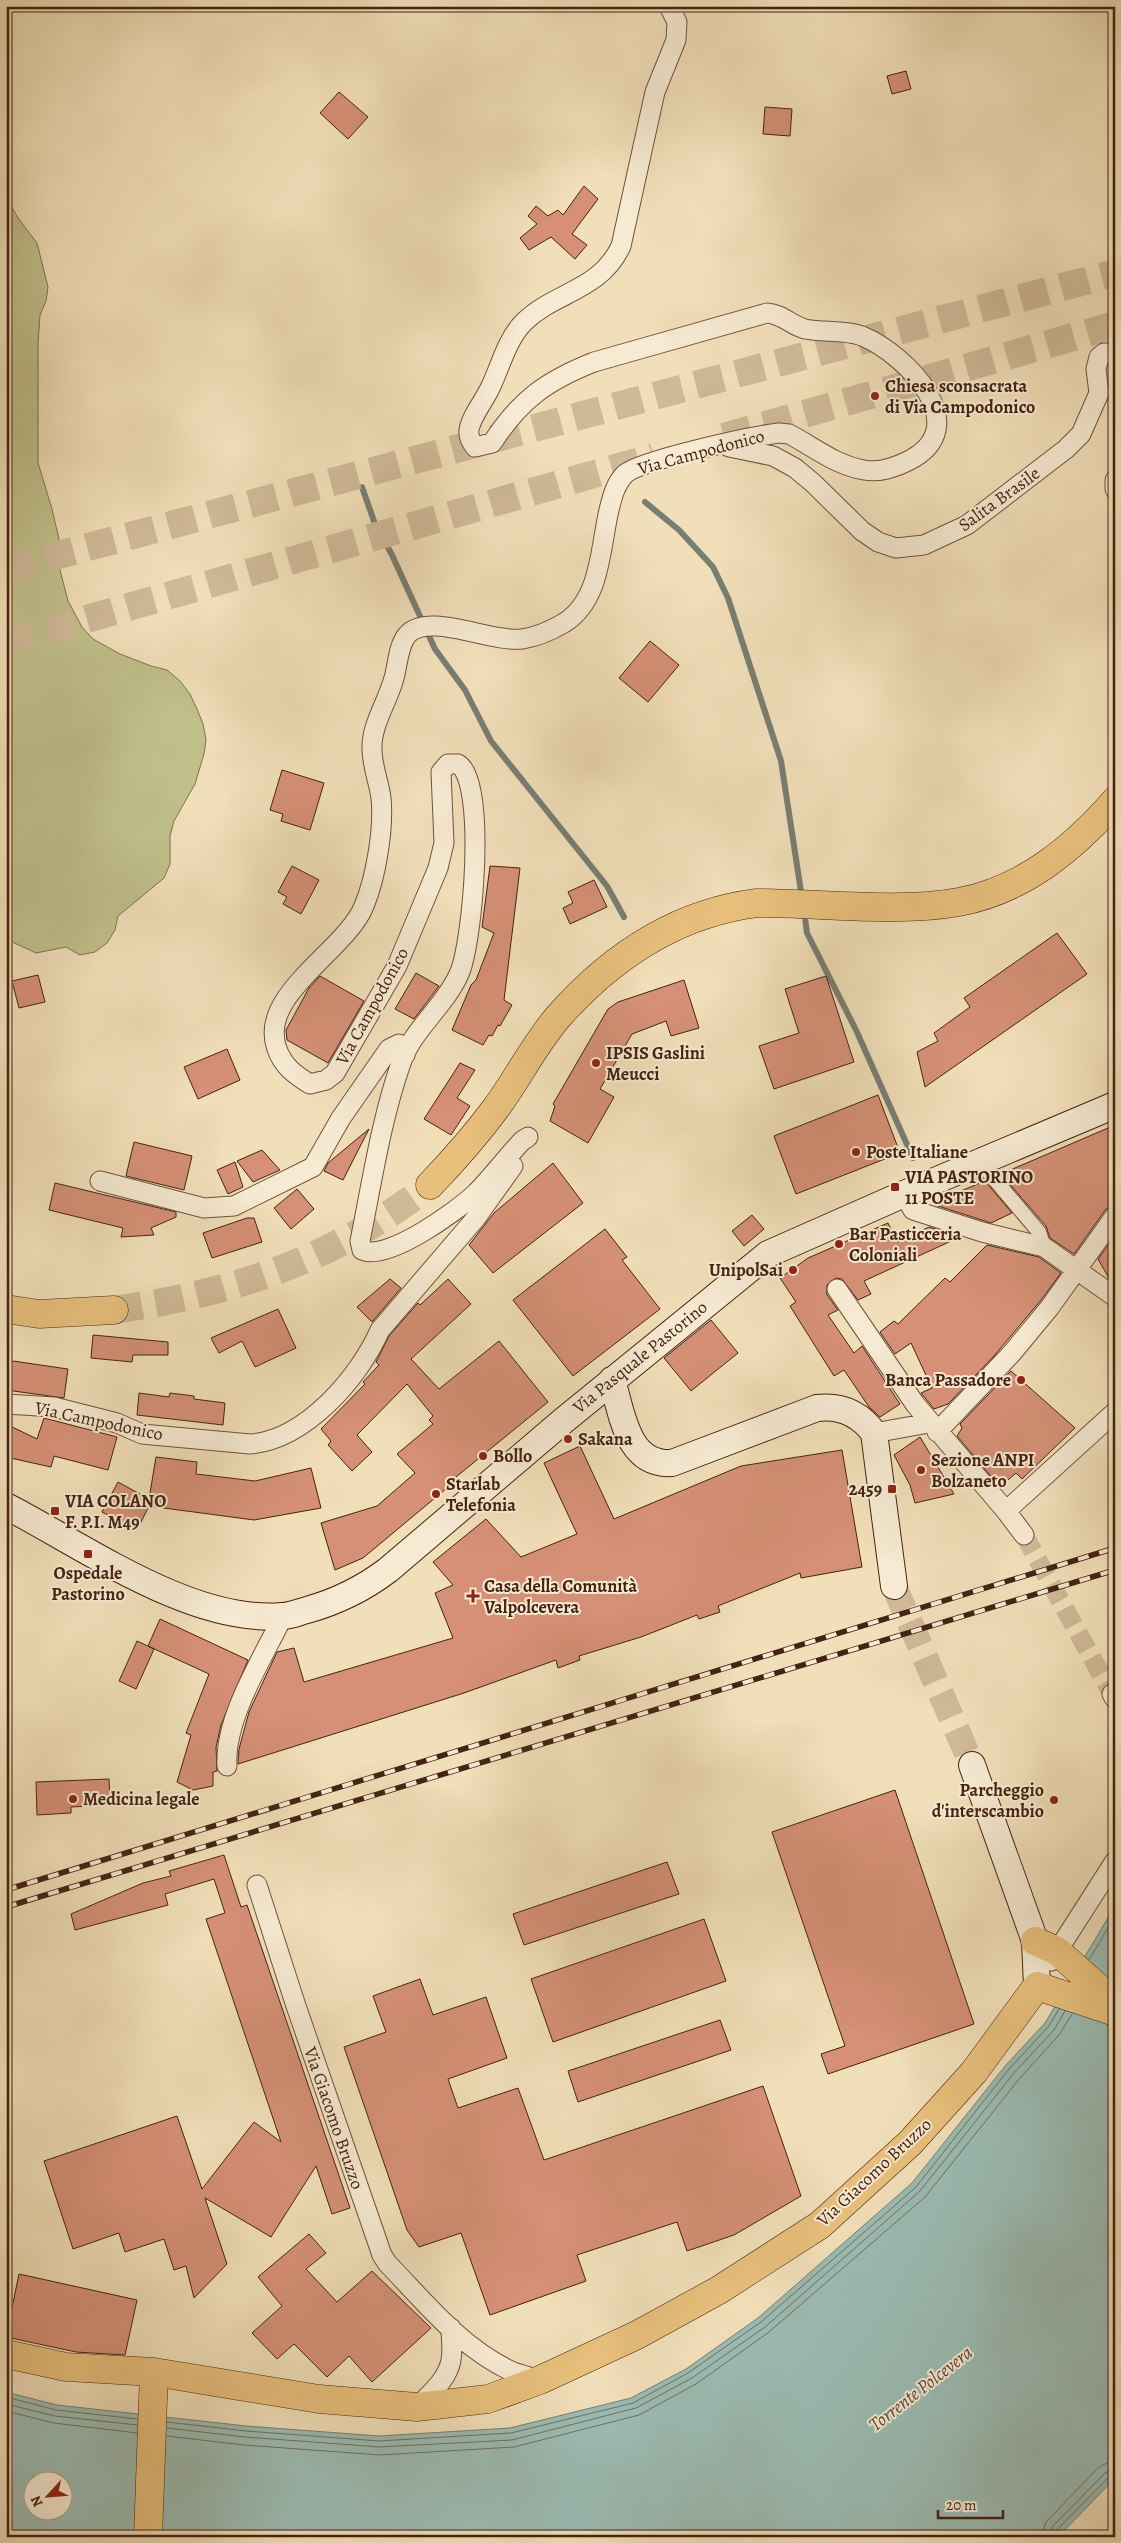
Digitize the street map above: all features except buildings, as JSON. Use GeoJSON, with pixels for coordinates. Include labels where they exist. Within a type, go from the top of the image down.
{"type":"FeatureCollection","features":[{"type":"Feature","properties":{"kind":"main road"},"geometry":{"type":"LineString","coordinates":[[430,1186],[461,1153],[497,1107],[557,1018],[605,970],[656,936],[707,913],[729,907],[757,903],[933,905],[979,898],[1023,879],[1050,862],[1074,844],[1115,801]]}},
{"type":"Feature","properties":{"kind":"main road","name":"Via Pasquale Pastorino"},"geometry":{"type":"LineString","coordinates":[[6,1506],[155,1586],[186,1599],[228,1612],[258,1616],[295,1613],[347,1597],[381,1575],[612,1380],[768,1254],[1115,1105]]}},
{"type":"Feature","properties":{"kind":"main road"},"geometry":{"type":"LineString","coordinates":[[6,1309],[39,1314],[114,1310]]}},
{"type":"Feature","properties":{"kind":"main road"},"geometry":{"type":"LineString","coordinates":[[612,1380],[627,1432],[636,1449],[643,1456],[660,1463],[672,1463],[817,1408],[831,1407],[847,1411],[862,1420],[874,1433],[894,1586]]}},
{"type":"Feature","properties":{"kind":"main road"},"geometry":{"type":"LineString","coordinates":[[972,1766],[1046,1946],[1115,2003]]}},
{"type":"Feature","properties":{"kind":"main road"},"geometry":{"type":"LineString","coordinates":[[1046,1946],[1037,1986],[1065,1997],[1115,2012]]}},
{"type":"Feature","properties":{"kind":"main road","name":"Via Giacomo Bruzzo"},"geometry":{"type":"LineString","coordinates":[[6,2354],[66,2367],[154,2372],[319,2399],[417,2407],[488,2399],[540,2380],[637,2336],[719,2290],[820,2225],[910,2143],[974,2072],[1037,1986]]}},
{"type":"Feature","properties":{"kind":"main road"},"geometry":{"type":"LineString","coordinates":[[148,2537],[154,2372]]}},
{"type":"Feature","properties":{"kind":"street","name":"Via Campodonico"},"geometry":{"type":"LineString","coordinates":[[6,1404],[54,1408],[117,1423],[142,1434],[250,1444],[265,1443],[279,1438],[312,1416],[355,1374],[380,1330],[476,1218],[527,1145],[528,1137],[522,1141],[476,1193],[430,1227],[391,1248],[376,1252],[362,1250],[360,1241],[381,1136],[405,1055],[453,986],[465,960],[474,890],[474,815],[467,772],[458,764],[448,764],[441,772],[444,843],[428,895],[397,966],[335,1073],[326,1080],[310,1084],[294,1075],[280,1057],[274,1040],[274,1023],[292,991],[354,923],[363,909],[370,891],[376,860],[382,802],[372,748],[374,732],[391,690],[405,637],[420,626],[432,624],[483,636],[520,639],[542,633],[566,622],[591,592],[612,498],[619,480],[634,468],[670,457],[766,434],[784,433],[843,465],[878,471],[901,465],[919,456],[926,449],[936,432],[937,413],[930,395],[914,375],[875,343],[851,333],[805,328],[794,324],[778,314],[767,313],[574,370],[529,396],[492,443],[475,448],[469,435],[471,422],[491,386],[514,335],[525,322],[602,275],[616,258],[631,211],[654,92],[676,40],[677,22],[669,6]]}},
{"type":"Feature","properties":{"kind":"street","name":"Salita Brasile"},"geometry":{"type":"LineString","coordinates":[[723,445],[774,456],[795,468],[862,531],[878,542],[896,548],[924,545],[967,525],[1076,439],[1089,420],[1099,393],[1096,369],[1099,357],[1104,353],[1115,354]]}},
{"type":"Feature","properties":{"kind":"street"},"geometry":{"type":"LineString","coordinates":[[1115,480],[1115,489]]}},
{"type":"Feature","properties":{"kind":"street"},"geometry":{"type":"LineString","coordinates":[[100,1181],[204,1208],[234,1206],[313,1167],[340,1118],[389,1050],[399,1044],[405,1055]]}},
{"type":"Feature","properties":{"kind":"street"},"geometry":{"type":"LineString","coordinates":[[980,1162],[1039,1232],[1044,1247]]}},
{"type":"Feature","properties":{"kind":"street"},"geometry":{"type":"LineString","coordinates":[[904,1194],[913,1210],[982,1232],[1044,1247],[1115,1297]]}},
{"type":"Feature","properties":{"kind":"street"},"geometry":{"type":"LineString","coordinates":[[874,1433],[933,1427],[1012,1353],[1077,1272],[1115,1216]]}},
{"type":"Feature","properties":{"kind":"street"},"geometry":{"type":"LineString","coordinates":[[837,1289],[933,1427],[1006,1511],[1024,1535]]}},
{"type":"Feature","properties":{"kind":"street"},"geometry":{"type":"LineString","coordinates":[[1006,1511],[1115,1412]]}},
{"type":"Feature","properties":{"kind":"street"},"geometry":{"type":"LineString","coordinates":[[227,1766],[226,1756],[236,1712],[295,1613]]}},
{"type":"Feature","properties":{"kind":"street"},"geometry":{"type":"LineString","coordinates":[[1046,1946],[1115,1861]]}},
{"type":"Feature","properties":{"kind":"street","name":"Via Giacomo Bruzzo"},"geometry":{"type":"LineString","coordinates":[[257,1885],[377,2245],[387,2263],[451,2328],[479,2353],[512,2372],[540,2380]]}},
{"type":"Feature","properties":{"kind":"street"},"geometry":{"type":"LineString","coordinates":[[417,2407],[437,2387],[446,2374],[451,2360],[451,2328]]}},
{"type":"Feature","properties":{"kind":"green space"},"geometry":{"type":"Polygon","coordinates":[[[6,197],[18,218],[37,243],[48,287],[46,301],[40,315],[38,344],[38,463],[59,539],[60,570],[68,601],[82,627],[93,639],[120,654],[167,670],[180,681],[190,694],[197,709],[203,724],[206,740],[195,784],[174,821],[170,836],[170,864],[164,878],[118,916],[115,930],[107,943],[95,952],[80,955],[66,947],[36,953],[6,939],[6,197]]]}},
{"type":"Feature","properties":{"kind":"water","name":"Torrente Polcevera"},"geometry":{"type":"Polygon","coordinates":[[[1115,1906],[1115,2478],[1058,2537],[6,2537],[6,2392],[57,2405],[246,2426],[379,2436],[510,2428],[631,2398],[686,2369],[758,2318],[912,2183],[1006,2065],[1045,2023],[1115,1906]]]}},
{"type":"Feature","properties":{"kind":"waterway"},"geometry":{"type":"LineString","coordinates":[[362,487],[375,524],[392,555],[435,649],[465,690],[491,741],[607,886],[624,917]]}},
{"type":"Feature","properties":{"kind":"waterway"},"geometry":{"type":"LineString","coordinates":[[645,502],[679,530],[713,567],[728,598],[781,761],[802,898]]}},
{"type":"Feature","properties":{"kind":"waterway"},"geometry":{"type":"LineString","coordinates":[[804,910],[807,933],[856,1030],[913,1158]]}},
{"type":"Feature","properties":{"kind":"tunnel"},"geometry":{"type":"LineString","coordinates":[[6,569],[1115,273]]}},
{"type":"Feature","properties":{"kind":"tunnel"},"geometry":{"type":"LineString","coordinates":[[724,437],[1115,325]]}},
{"type":"Feature","properties":{"kind":"tunnel"},"geometry":{"type":"LineString","coordinates":[[6,642],[654,457]]}},
{"type":"Feature","properties":{"kind":"tunnel"},"geometry":{"type":"LineString","coordinates":[[114,1310],[201,1294],[281,1269],[319,1253],[356,1234],[430,1185]]}},
{"type":"Feature","properties":{"kind":"tunnel"},"geometry":{"type":"LineString","coordinates":[[1024,1535],[1112,1694]]}},
{"type":"Feature","properties":{"kind":"tunnel"},"geometry":{"type":"LineString","coordinates":[[894,1586],[972,1765]]}},
{"type":"Feature","properties":{"kind":"railway"},"geometry":{"type":"LineString","coordinates":[[6,1890],[1115,1548]]}},
{"type":"Feature","properties":{"kind":"railway"},"geometry":{"type":"LineString","coordinates":[[6,1907],[1115,1570]]}},
{"type":"Feature","properties":{"kind":"place","name":"Chiesa sconsacrata di Via Campodonico"},"geometry":{"type":"Point","coordinates":[875,396]}},
{"type":"Feature","properties":{"kind":"place","name":"IPSIS Gaslini Meucci"},"geometry":{"type":"Point","coordinates":[596,1063]}},
{"type":"Feature","properties":{"kind":"place","name":"Poste Italiane"},"geometry":{"type":"Point","coordinates":[856,1152]}},
{"type":"Feature","properties":{"kind":"place","name":"VIA PASTORINO 11 POSTE"},"geometry":{"type":"Point","coordinates":[895,1187]}},
{"type":"Feature","properties":{"kind":"place","name":"Bar Pasticceria Coloniali"},"geometry":{"type":"Point","coordinates":[839,1244]}},
{"type":"Feature","properties":{"kind":"place","name":"UnipolSai"},"geometry":{"type":"Point","coordinates":[793,1270]}},
{"type":"Feature","properties":{"kind":"place","name":"Banca Passadore"},"geometry":{"type":"Point","coordinates":[1021,1380]}},
{"type":"Feature","properties":{"kind":"place","name":"Sakana"},"geometry":{"type":"Point","coordinates":[568,1439]}},
{"type":"Feature","properties":{"kind":"place","name":"Bollo"},"geometry":{"type":"Point","coordinates":[483,1456]}},
{"type":"Feature","properties":{"kind":"place","name":"Sezione ANPI Bolzaneto"},"geometry":{"type":"Point","coordinates":[921,1470]}},
{"type":"Feature","properties":{"kind":"place","name":"2459"},"geometry":{"type":"Point","coordinates":[892,1489]}},
{"type":"Feature","properties":{"kind":"place","name":"Starlab Telefonia"},"geometry":{"type":"Point","coordinates":[436,1494]}},
{"type":"Feature","properties":{"kind":"place","name":"VIA COLANO F. P.I. M49"},"geometry":{"type":"Point","coordinates":[55,1511]}},
{"type":"Feature","properties":{"kind":"place","name":"Ospedale Pastorino"},"geometry":{"type":"Point","coordinates":[88,1554]}},
{"type":"Feature","properties":{"kind":"place","name":"Casa della Comunità Valpolcevera"},"geometry":{"type":"Point","coordinates":[473,1596]}},
{"type":"Feature","properties":{"kind":"place","name":"Medicina legale"},"geometry":{"type":"Point","coordinates":[73,1799]}},
{"type":"Feature","properties":{"kind":"place","name":"Parcheggio d'interscambio"},"geometry":{"type":"Point","coordinates":[1054,1800]}}]}
